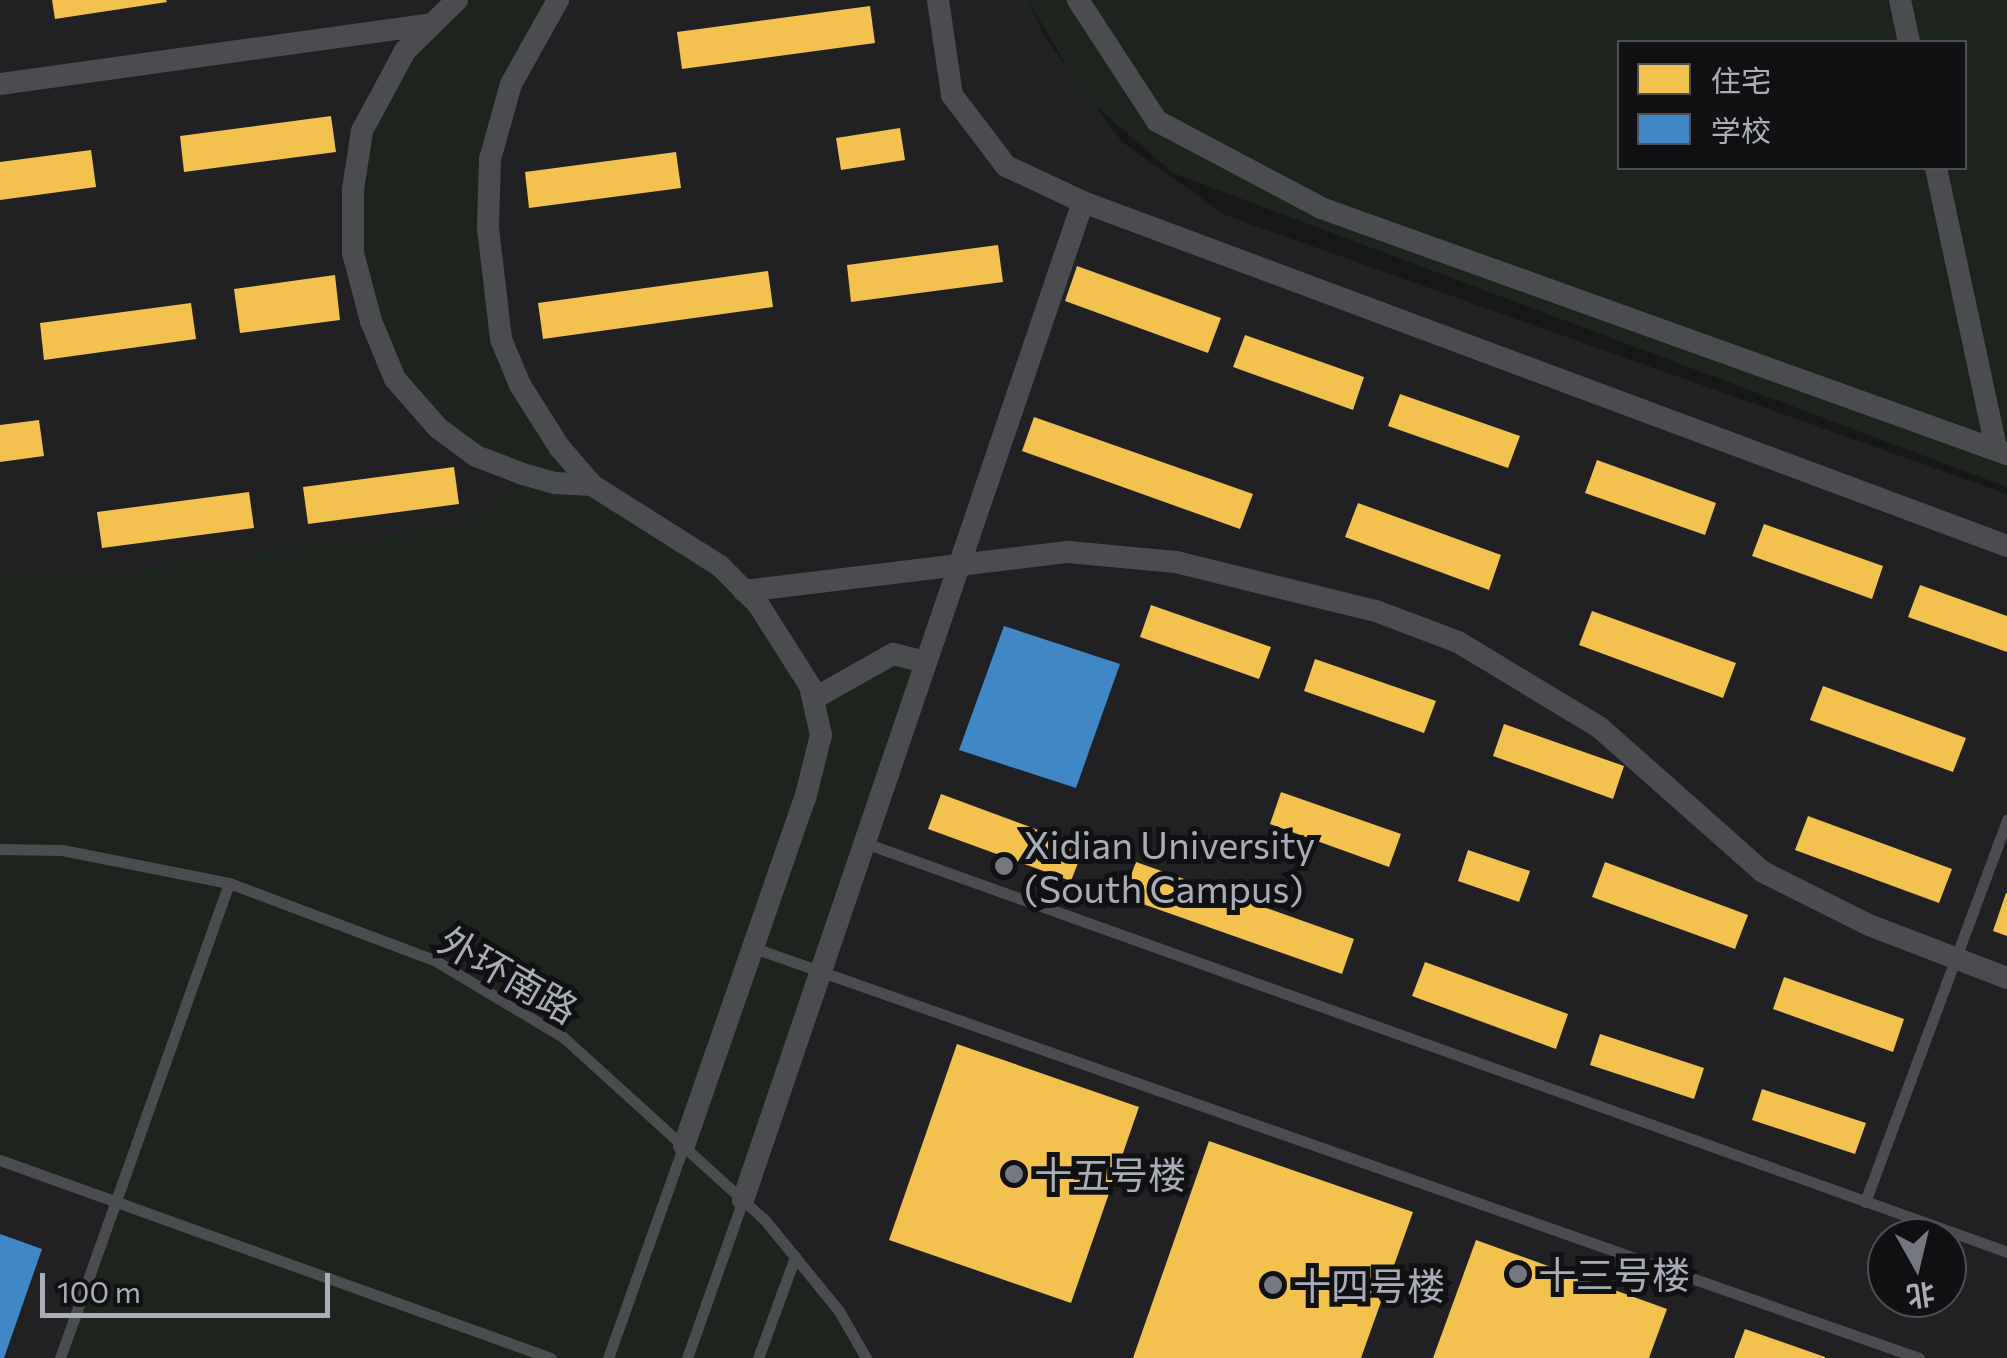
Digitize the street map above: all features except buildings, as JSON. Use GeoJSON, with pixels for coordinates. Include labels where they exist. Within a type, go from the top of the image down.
{"type":"FeatureCollection","features":[{"type":"Feature","properties":{"kind":"street"},"geometry":{"type":"LineString","coordinates":[[457,0],[405,50],[362,132],[353,190],[353,253],[371,320],[394,379],[438,428],[476,456],[523,474],[556,483],[592,485]]}},
{"type":"Feature","properties":{"kind":"street"},"geometry":{"type":"LineString","coordinates":[[558,0],[511,84],[490,160],[488,228],[501,339],[520,385],[560,448],[592,485],[720,566],[744,590],[785,645],[813,699],[821,735],[816,765],[684,1145]]}},
{"type":"Feature","properties":{"kind":"street"},"geometry":{"type":"LineString","coordinates":[[938,0],[952,95],[1006,166],[1083,202],[2007,546]]}},
{"type":"Feature","properties":{"kind":"street"},"geometry":{"type":"LineString","coordinates":[[1078,0],[1157,121],[1321,208],[2002,451]]}},
{"type":"Feature","properties":{"kind":"street"},"geometry":{"type":"LineString","coordinates":[[1900,0],[1909,40]]}},
{"type":"Feature","properties":{"kind":"street"},"geometry":{"type":"LineString","coordinates":[[0,84],[430,24]]}},
{"type":"Feature","properties":{"kind":"street"},"geometry":{"type":"LineString","coordinates":[[1936,170],[2002,451]]}},
{"type":"Feature","properties":{"kind":"street"},"geometry":{"type":"LineString","coordinates":[[744,1200],[1083,202]]}},
{"type":"Feature","properties":{"kind":"street"},"geometry":{"type":"LineString","coordinates":[[744,590],[1068,552],[1176,562],[1376,611],[1458,642],[1599,727],[1763,872],[1869,925],[2007,978]]}},
{"type":"Feature","properties":{"kind":"street"},"geometry":{"type":"LineString","coordinates":[[813,699],[893,654],[925,662]]}},
{"type":"Feature","properties":{"kind":"lane"},"geometry":{"type":"LineString","coordinates":[[1865,1202],[2007,820]]}},
{"type":"Feature","properties":{"kind":"lane"},"geometry":{"type":"LineString","coordinates":[[865,843],[2007,1252]]}},
{"type":"Feature","properties":{"kind":"lane","name":"外环南路"},"geometry":{"type":"LineString","coordinates":[[0,850],[62,850],[230,883],[436,961],[563,1037],[744,1200],[838,1311],[866,1358]]}},
{"type":"Feature","properties":{"kind":"lane"},"geometry":{"type":"LineString","coordinates":[[60,1358],[230,883]]}},
{"type":"Feature","properties":{"kind":"lane"},"geometry":{"type":"LineString","coordinates":[[754,948],[1919,1358]]}},
{"type":"Feature","properties":{"kind":"lane"},"geometry":{"type":"LineString","coordinates":[[608,1358],[684,1145]]}},
{"type":"Feature","properties":{"kind":"lane"},"geometry":{"type":"LineString","coordinates":[[0,1160],[551,1358]]}},
{"type":"Feature","properties":{"kind":"lane"},"geometry":{"type":"LineString","coordinates":[[687,1358],[744,1200]]}},
{"type":"Feature","properties":{"kind":"lane"},"geometry":{"type":"LineString","coordinates":[[758,1358],[795,1257]]}},
{"type":"Feature","properties":{"kind":"shaded area","name":"Xidian University (South Campus)"},"geometry":{"type":"Polygon","coordinates":[[[0,0],[1028,0],[1044,36],[1122,142],[1225,215],[2007,494],[2007,1358],[0,1358],[0,0]]]}},
{"type":"Feature","properties":{"kind":"shaded area"},"geometry":{"type":"Polygon","coordinates":[[[459,0],[557,0],[511,84],[488,228],[520,385],[592,485],[720,566],[813,699],[874,662],[925,662],[744,1199],[795,1257],[861,1358],[60,1358],[116,1203],[0,1160],[0,579],[97,575],[466,525],[522,475],[492,462],[395,379],[375,319],[353,189],[387,80],[459,0]]]}},
{"type":"Feature","properties":{"kind":"shaded area"},"geometry":{"type":"Polygon","coordinates":[[[1028,0],[2007,0],[2007,487],[1173,173],[1085,97],[1028,0]]]}},
{"type":"Feature","properties":{"kind":"place","name":"Xidian University (South Campus)"},"geometry":{"type":"Point","coordinates":[1004,866]}},
{"type":"Feature","properties":{"kind":"place","name":"十五号楼"},"geometry":{"type":"Point","coordinates":[1014,1174]}},
{"type":"Feature","properties":{"kind":"place","name":"十三号楼"},"geometry":{"type":"Point","coordinates":[1518,1274]}},
{"type":"Feature","properties":{"kind":"place","name":"十四号楼"},"geometry":{"type":"Point","coordinates":[1273,1285]}}]}
